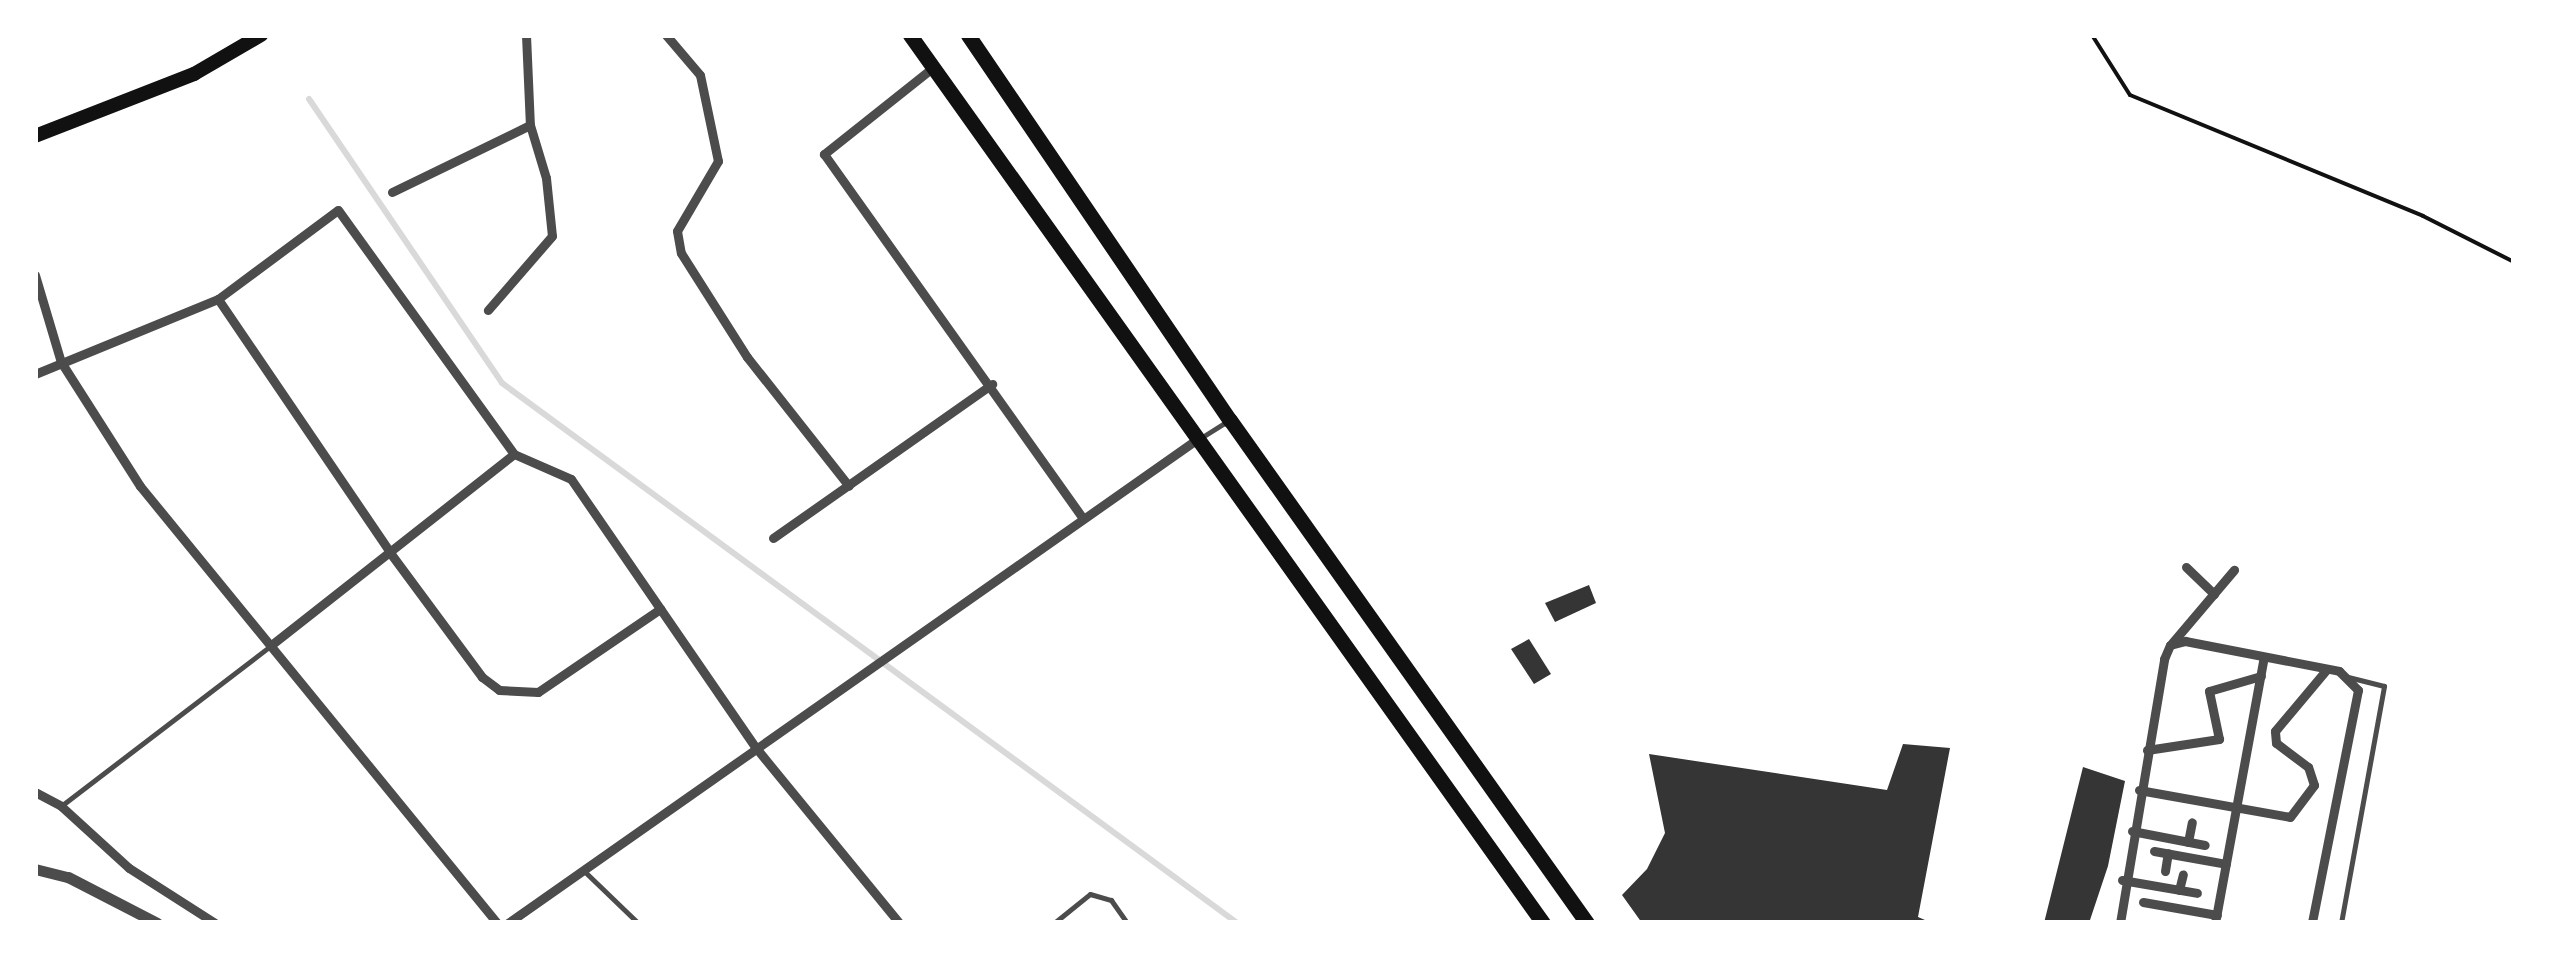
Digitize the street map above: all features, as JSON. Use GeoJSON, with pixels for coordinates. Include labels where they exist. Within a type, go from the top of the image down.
{"type":"FeatureCollection","features":[{"type":"Feature","properties":{"kind":"main road"},"geometry":{"type":"LineString","coordinates":[[35,136],[194,74],[262,35]]}},
{"type":"Feature","properties":{"kind":"main road"},"geometry":{"type":"LineString","coordinates":[[910,35],[1543,923]]}},
{"type":"Feature","properties":{"kind":"main road"},"geometry":{"type":"LineString","coordinates":[[968,35],[1230,420],[1587,923]]}},
{"type":"Feature","properties":{"kind":"street"},"geometry":{"type":"LineString","coordinates":[[488,310],[552,236],[546,178],[530,125],[526,35]]}},
{"type":"Feature","properties":{"kind":"street"},"geometry":{"type":"LineString","coordinates":[[666,35],[700,75],[718,161],[678,231],[681,254],[747,357],[849,486]]}},
{"type":"Feature","properties":{"kind":"street"},"geometry":{"type":"LineString","coordinates":[[931,69],[824,154],[992,384],[1083,518]]}},
{"type":"Feature","properties":{"kind":"street"},"geometry":{"type":"LineString","coordinates":[[392,192],[530,125]]}},
{"type":"Feature","properties":{"kind":"street"},"geometry":{"type":"LineString","coordinates":[[35,374],[218,299],[338,210],[514,454],[571,479],[756,748],[899,923]]}},
{"type":"Feature","properties":{"kind":"street"},"geometry":{"type":"LineString","coordinates":[[35,275],[61,362],[140,486],[497,923]]}},
{"type":"Feature","properties":{"kind":"street"},"geometry":{"type":"LineString","coordinates":[[218,299],[391,554],[482,677],[516,694],[538,692],[660,609]]}},
{"type":"Feature","properties":{"kind":"street"},"geometry":{"type":"LineString","coordinates":[[773,538],[992,384]]}},
{"type":"Feature","properties":{"kind":"street"},"geometry":{"type":"LineString","coordinates":[[508,923],[1196,440]]}},
{"type":"Feature","properties":{"kind":"street"},"geometry":{"type":"LineString","coordinates":[[270,646],[514,454]]}},
{"type":"Feature","properties":{"kind":"street"},"geometry":{"type":"LineString","coordinates":[[2186,568],[2214,594]]}},
{"type":"Feature","properties":{"kind":"street"},"geometry":{"type":"LineString","coordinates":[[2120,923],[2122,880],[2170,644],[2234,570]]}},
{"type":"Feature","properties":{"kind":"street"},"geometry":{"type":"LineString","coordinates":[[2170,644],[2185,641],[2349,676],[2358,709],[2312,923]]}},
{"type":"Feature","properties":{"kind":"street"},"geometry":{"type":"LineString","coordinates":[[2143,902],[2216,919],[2264,657]]}},
{"type":"Feature","properties":{"kind":"street"},"geometry":{"type":"LineString","coordinates":[[2139,790],[2290,816],[2307,799],[2314,785],[2308,767],[2284,753],[2275,730],[2327,669]]}},
{"type":"Feature","properties":{"kind":"street"},"geometry":{"type":"LineString","coordinates":[[2147,750],[2219,739],[2209,691],[2261,676]]}},
{"type":"Feature","properties":{"kind":"street"},"geometry":{"type":"LineString","coordinates":[[35,792],[61,806],[129,868],[215,923]]}},
{"type":"Feature","properties":{"kind":"street"},"geometry":{"type":"LineString","coordinates":[[2188,842],[2192,822]]}},
{"type":"Feature","properties":{"kind":"street"},"geometry":{"type":"LineString","coordinates":[[2132,830],[2205,845]]}},
{"type":"Feature","properties":{"kind":"street"},"geometry":{"type":"LineString","coordinates":[[2154,851],[2226,864]]}},
{"type":"Feature","properties":{"kind":"street"},"geometry":{"type":"LineString","coordinates":[[2165,872],[2168,854]]}},
{"type":"Feature","properties":{"kind":"street"},"geometry":{"type":"LineString","coordinates":[[35,869],[68,877],[157,923]]}},
{"type":"Feature","properties":{"kind":"street"},"geometry":{"type":"LineString","coordinates":[[2180,890],[2183,874]]}},
{"type":"Feature","properties":{"kind":"street"},"geometry":{"type":"LineString","coordinates":[[2122,880],[2197,893]]}},
{"type":"Feature","properties":{"kind":"street"},"geometry":{"type":"LineString","coordinates":[[2157,920],[2160,905]]}},
{"type":"Feature","properties":{"kind":"lane"},"geometry":{"type":"LineString","coordinates":[[1196,440],[1230,420]]}},
{"type":"Feature","properties":{"kind":"lane"},"geometry":{"type":"LineString","coordinates":[[61,806],[270,646]]}},
{"type":"Feature","properties":{"kind":"lane"},"geometry":{"type":"LineString","coordinates":[[2340,923],[2384,686],[2349,676]]}},
{"type":"Feature","properties":{"kind":"lane"},"geometry":{"type":"LineString","coordinates":[[583,870],[638,923]]}},
{"type":"Feature","properties":{"kind":"lane"},"geometry":{"type":"LineString","coordinates":[[1054,923],[1090,894],[1111,900],[1127,923]]}},
{"type":"Feature","properties":{"kind":"path"},"geometry":{"type":"LineString","coordinates":[[2092,35],[2130,95],[2423,216],[2514,262]]}},
{"type":"Feature","properties":{"kind":"building"},"geometry":{"type":"Polygon","coordinates":[[[1589,585],[1596,603],[1555,622],[1545,603],[1589,585]]]}},
{"type":"Feature","properties":{"kind":"building"},"geometry":{"type":"Polygon","coordinates":[[[1529,639],[1551,674],[1534,684],[1511,649],[1529,639]]]}},
{"type":"Feature","properties":{"kind":"building"},"geometry":{"type":"Polygon","coordinates":[[[1903,744],[1950,748],[1918,917],[1932,923],[1642,923],[1622,895],[1647,869],[1665,833],[1649,754],[1887,790],[1903,744]]]}},
{"type":"Feature","properties":{"kind":"building"},"geometry":{"type":"Polygon","coordinates":[[[2083,767],[2125,781],[2108,866],[2089,923],[2044,923],[2083,767]]]}},
{"type":"Feature","properties":{"kind":"waterway"},"geometry":{"type":"LineString","coordinates":[[309,99],[502,383],[1237,923]]}}]}
